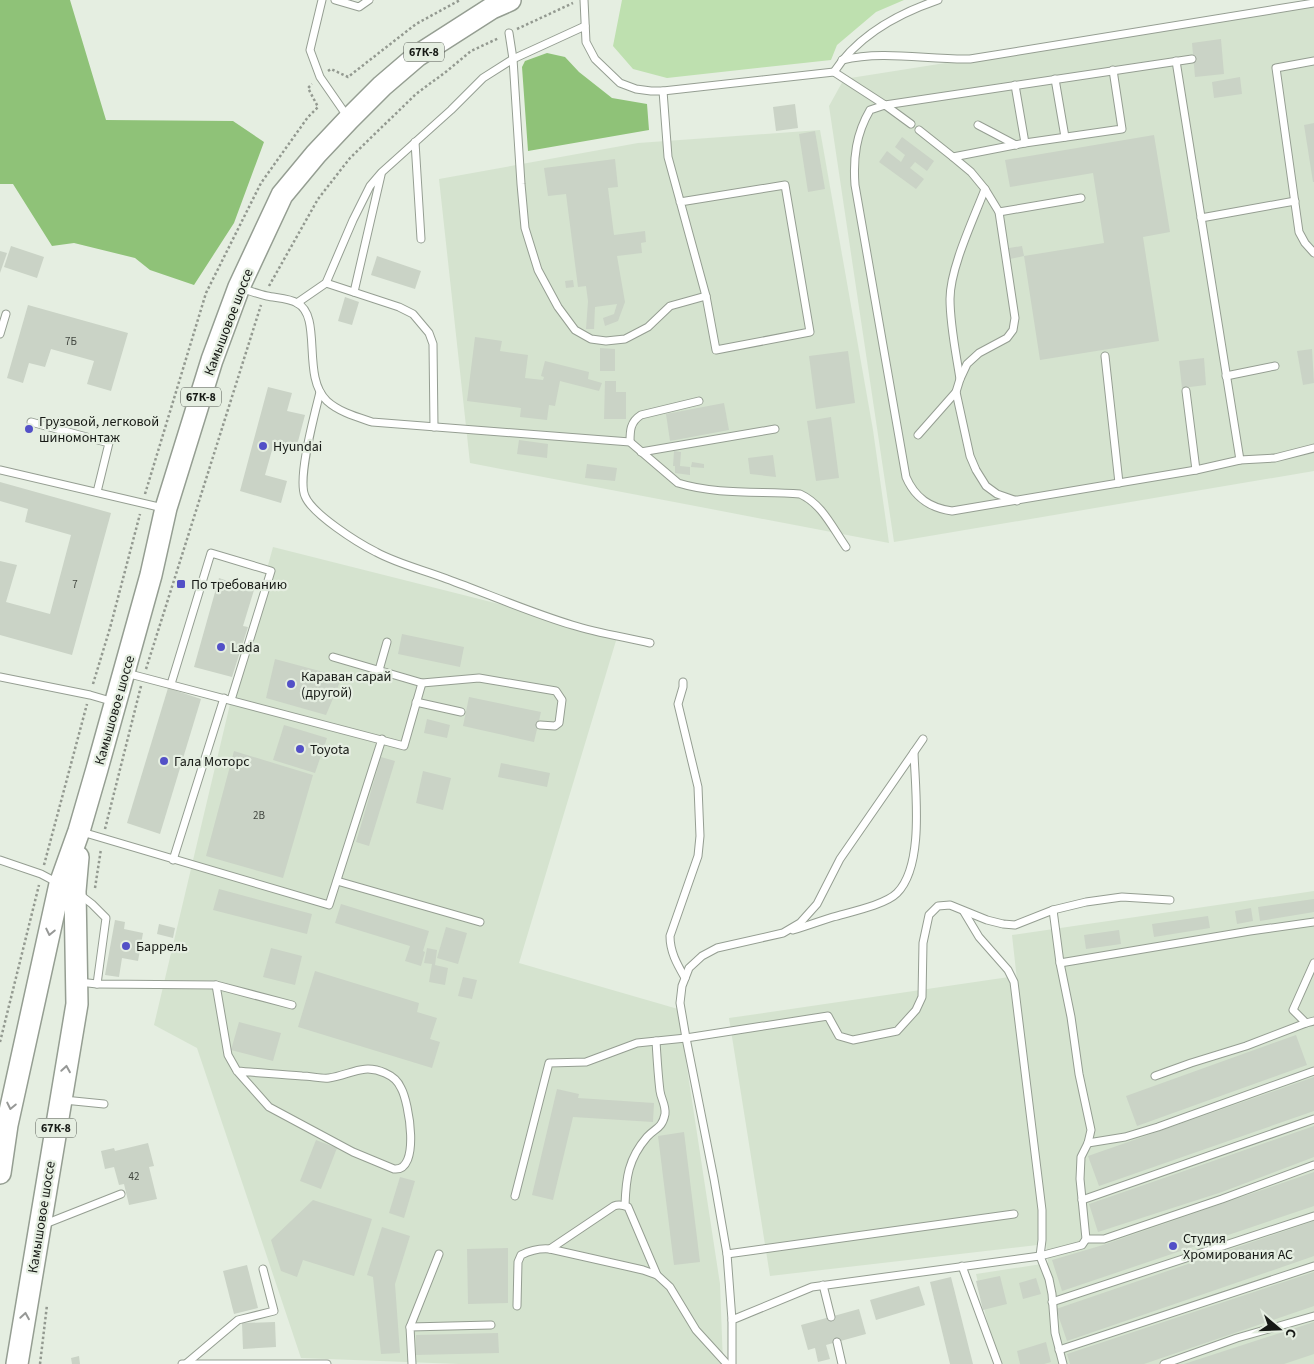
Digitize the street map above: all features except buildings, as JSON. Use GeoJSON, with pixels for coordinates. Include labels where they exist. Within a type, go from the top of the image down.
{"type":"FeatureCollection","features":[{"type":"Feature","properties":{"kind":"main road","name":"Камышовое шоссе"},"geometry":{"type":"LineString","coordinates":[[0,1173],[7,1125],[68,888],[79,831],[151,575],[166,508],[212,360],[239,287],[282,195],[348,119],[417,56],[492,8],[510,0]]}},
{"type":"Feature","properties":{"kind":"main road","name":"Камышовое шоссе"},"geometry":{"type":"LineString","coordinates":[[17,1364],[77,1004],[68,888]]}},
{"type":"Feature","properties":{"kind":"lane"},"geometry":{"type":"LineString","coordinates":[[322,0],[310,50],[320,77],[348,119]]}},
{"type":"Feature","properties":{"kind":"lane"},"geometry":{"type":"LineString","coordinates":[[335,0],[359,7],[369,0]]}},
{"type":"Feature","properties":{"kind":"lane"},"geometry":{"type":"LineString","coordinates":[[584,0],[586,42],[596,59],[620,83],[636,89],[663,91],[834,72],[911,124]]}},
{"type":"Feature","properties":{"kind":"lane"},"geometry":{"type":"LineString","coordinates":[[834,72],[857,44],[890,20],[911,9],[938,0]]}},
{"type":"Feature","properties":{"kind":"lane"},"geometry":{"type":"LineString","coordinates":[[842,60],[868,55],[970,59],[1314,2]]}},
{"type":"Feature","properties":{"kind":"lane"},"geometry":{"type":"LineString","coordinates":[[297,303],[326,283],[370,186],[382,172],[451,110],[483,78],[513,58],[585,26]]}},
{"type":"Feature","properties":{"kind":"lane"},"geometry":{"type":"LineString","coordinates":[[509,33],[513,58],[525,228],[538,270],[558,307],[575,330],[591,339],[606,341],[625,339],[648,327],[670,306],[706,296]]}},
{"type":"Feature","properties":{"kind":"lane"},"geometry":{"type":"LineString","coordinates":[[1192,59],[885,105],[870,110],[864,122],[854,154],[855,185],[906,477],[910,488],[928,505],[952,511],[1196,470],[1240,460],[1275,458],[1314,448]]}},
{"type":"Feature","properties":{"kind":"lane"},"geometry":{"type":"LineString","coordinates":[[1176,61],[1240,460]]}},
{"type":"Feature","properties":{"kind":"lane"},"geometry":{"type":"LineString","coordinates":[[1314,61],[1276,68],[1299,232],[1304,243],[1314,253]]}},
{"type":"Feature","properties":{"kind":"lane"},"geometry":{"type":"LineString","coordinates":[[953,157],[1025,143],[1122,129],[1112,70]]}},
{"type":"Feature","properties":{"kind":"lane"},"geometry":{"type":"LineString","coordinates":[[1055,79],[1065,137]]}},
{"type":"Feature","properties":{"kind":"lane"},"geometry":{"type":"LineString","coordinates":[[1016,85],[1025,143]]}},
{"type":"Feature","properties":{"kind":"lane"},"geometry":{"type":"LineString","coordinates":[[663,91],[668,157],[680,202],[706,296],[716,350],[810,332],[785,185],[680,202]]}},
{"type":"Feature","properties":{"kind":"lane"},"geometry":{"type":"LineString","coordinates":[[978,125],[1016,145]]}},
{"type":"Feature","properties":{"kind":"lane"},"geometry":{"type":"LineString","coordinates":[[918,435],[956,392],[967,364],[979,353],[1007,338],[1013,330],[1016,318],[999,212],[985,189],[971,172],[919,130]]}},
{"type":"Feature","properties":{"kind":"lane"},"geometry":{"type":"LineString","coordinates":[[415,142],[421,239]]}},
{"type":"Feature","properties":{"kind":"lane"},"geometry":{"type":"LineString","coordinates":[[354,292],[382,172]]}},
{"type":"Feature","properties":{"kind":"lane"},"geometry":{"type":"LineString","coordinates":[[960,379],[950,298],[963,246],[985,189]]}},
{"type":"Feature","properties":{"kind":"lane"},"geometry":{"type":"LineString","coordinates":[[999,212],[1081,198]]}},
{"type":"Feature","properties":{"kind":"lane"},"geometry":{"type":"LineString","coordinates":[[1201,218],[1295,201]]}},
{"type":"Feature","properties":{"kind":"lane"},"geometry":{"type":"LineString","coordinates":[[326,283],[399,307],[413,314],[424,324],[433,344],[434,427]]}},
{"type":"Feature","properties":{"kind":"lane"},"geometry":{"type":"LineString","coordinates":[[239,287],[264,296],[297,303],[305,312],[309,321],[313,372],[320,392],[326,401],[334,406],[372,422],[630,442],[672,480],[688,486],[800,494],[818,506],[846,547]]}},
{"type":"Feature","properties":{"kind":"lane"},"geometry":{"type":"LineString","coordinates":[[0,334],[6,314]]}},
{"type":"Feature","properties":{"kind":"lane"},"geometry":{"type":"LineString","coordinates":[[1105,356],[1119,483]]}},
{"type":"Feature","properties":{"kind":"lane"},"geometry":{"type":"LineString","coordinates":[[1226,376],[1275,366]]}},
{"type":"Feature","properties":{"kind":"lane"},"geometry":{"type":"LineString","coordinates":[[1186,391],[1196,470]]}},
{"type":"Feature","properties":{"kind":"lane"},"geometry":{"type":"LineString","coordinates":[[320,392],[306,439],[303,484],[304,494],[317,512],[377,552],[572,625],[650,643]]}},
{"type":"Feature","properties":{"kind":"lane"},"geometry":{"type":"LineString","coordinates":[[956,392],[970,456],[976,470],[986,486],[997,494],[1017,501]]}},
{"type":"Feature","properties":{"kind":"lane"},"geometry":{"type":"LineString","coordinates":[[630,442],[633,421],[641,415],[699,401]]}},
{"type":"Feature","properties":{"kind":"lane"},"geometry":{"type":"LineString","coordinates":[[31,422],[109,442],[97,492]]}},
{"type":"Feature","properties":{"kind":"lane"},"geometry":{"type":"LineString","coordinates":[[641,452],[775,428]]}},
{"type":"Feature","properties":{"kind":"lane"},"geometry":{"type":"LineString","coordinates":[[0,470],[166,508]]}},
{"type":"Feature","properties":{"kind":"lane"},"geometry":{"type":"LineString","coordinates":[[171,684],[211,553],[271,570],[173,860]]}},
{"type":"Feature","properties":{"kind":"lane"},"geometry":{"type":"LineString","coordinates":[[379,670],[387,642]]}},
{"type":"Feature","properties":{"kind":"lane"},"geometry":{"type":"LineString","coordinates":[[333,657],[422,683],[479,678],[556,691],[562,700],[559,723],[555,726],[540,725]]}},
{"type":"Feature","properties":{"kind":"lane"},"geometry":{"type":"LineString","coordinates":[[124,672],[404,746],[422,683]]}},
{"type":"Feature","properties":{"kind":"lane"},"geometry":{"type":"LineString","coordinates":[[0,677],[90,695],[115,703]]}},
{"type":"Feature","properties":{"kind":"lane"},"geometry":{"type":"LineString","coordinates":[[682,682],[683,687],[678,704],[698,787],[700,836],[698,856],[670,936],[670,948],[685,978]]}},
{"type":"Feature","properties":{"kind":"lane"},"geometry":{"type":"LineString","coordinates":[[416,702],[461,712]]}},
{"type":"Feature","properties":{"kind":"lane"},"geometry":{"type":"LineString","coordinates":[[79,831],[329,905],[382,739]]}},
{"type":"Feature","properties":{"kind":"lane"},"geometry":{"type":"LineString","coordinates":[[783,933],[800,923],[817,904],[840,859],[923,739]]}},
{"type":"Feature","properties":{"kind":"lane"},"geometry":{"type":"LineString","coordinates":[[732,1364],[732,1320],[727,1254],[680,1003],[682,986],[689,968],[702,956],[717,948],[783,933],[868,908],[897,894],[913,862],[916,838],[914,752]]}},
{"type":"Feature","properties":{"kind":"lane"},"geometry":{"type":"LineString","coordinates":[[0,860],[41,874],[68,888],[92,904],[106,918],[97,984]]}},
{"type":"Feature","properties":{"kind":"lane"},"geometry":{"type":"LineString","coordinates":[[337,881],[480,922]]}},
{"type":"Feature","properties":{"kind":"lane"},"geometry":{"type":"LineString","coordinates":[[515,1196],[549,1062],[586,1062],[636,1043],[686,1038],[828,1016],[839,1036],[853,1040],[896,1031],[916,1010],[922,997],[923,943],[929,915],[938,906],[950,906],[1003,924],[1015,925],[1053,910],[1086,902],[1122,897],[1170,900]]}},
{"type":"Feature","properties":{"kind":"lane"},"geometry":{"type":"LineString","coordinates":[[732,1320],[812,1286],[1040,1256],[1082,1245],[1086,1239],[1080,1179],[1081,1157],[1088,1143],[1091,1130],[1079,1074],[1072,1017],[1060,963],[1053,910]]}},
{"type":"Feature","properties":{"kind":"lane"},"geometry":{"type":"LineString","coordinates":[[964,912],[979,937],[1008,970],[1014,982],[1042,1210],[1040,1256],[1049,1278],[1055,1333],[1062,1364]]}},
{"type":"Feature","properties":{"kind":"lane"},"geometry":{"type":"LineString","coordinates":[[1060,963],[1250,930],[1314,922]]}},
{"type":"Feature","properties":{"kind":"lane"},"geometry":{"type":"LineString","coordinates":[[1310,1022],[1293,1010],[1314,963]]}},
{"type":"Feature","properties":{"kind":"lane"},"geometry":{"type":"LineString","coordinates":[[76,981],[97,984],[216,985],[292,1005]]}},
{"type":"Feature","properties":{"kind":"lane"},"geometry":{"type":"LineString","coordinates":[[216,985],[228,1055],[237,1071],[269,1107],[354,1152],[394,1169],[400,1169],[405,1165],[410,1151],[411,1136],[406,1100],[396,1080],[384,1073],[368,1069],[352,1071],[329,1078],[237,1071]]}},
{"type":"Feature","properties":{"kind":"lane"},"geometry":{"type":"LineString","coordinates":[[1155,1076],[1246,1046],[1310,1022]]}},
{"type":"Feature","properties":{"kind":"lane"},"geometry":{"type":"LineString","coordinates":[[625,1205],[629,1167],[639,1147],[649,1135],[657,1130],[666,1112],[660,1093],[656,1041]]}},
{"type":"Feature","properties":{"kind":"lane"},"geometry":{"type":"LineString","coordinates":[[1088,1143],[1125,1137],[1158,1127],[1314,1070]]}},
{"type":"Feature","properties":{"kind":"lane"},"geometry":{"type":"LineString","coordinates":[[61,1100],[104,1104]]}},
{"type":"Feature","properties":{"kind":"lane"},"geometry":{"type":"LineString","coordinates":[[1082,1200],[1314,1119]]}},
{"type":"Feature","properties":{"kind":"lane"},"geometry":{"type":"LineString","coordinates":[[1086,1239],[1104,1239],[1314,1165]]}},
{"type":"Feature","properties":{"kind":"lane"},"geometry":{"type":"LineString","coordinates":[[40,1226],[121,1194]]}},
{"type":"Feature","properties":{"kind":"lane"},"geometry":{"type":"LineString","coordinates":[[550,1248],[614,1206],[619,1204],[625,1205],[628,1207],[657,1275],[670,1287],[696,1330],[727,1364]]}},
{"type":"Feature","properties":{"kind":"lane"},"geometry":{"type":"LineString","coordinates":[[727,1254],[1014,1214]]}},
{"type":"Feature","properties":{"kind":"lane"},"geometry":{"type":"LineString","coordinates":[[1052,1302],[1314,1216]]}},
{"type":"Feature","properties":{"kind":"lane"},"geometry":{"type":"LineString","coordinates":[[517,1306],[518,1262],[521,1255],[540,1248],[550,1248],[657,1275]]}},
{"type":"Feature","properties":{"kind":"lane"},"geometry":{"type":"LineString","coordinates":[[412,1364],[410,1327],[439,1254]]}},
{"type":"Feature","properties":{"kind":"lane"},"geometry":{"type":"LineString","coordinates":[[962,1266],[998,1364]]}},
{"type":"Feature","properties":{"kind":"lane"},"geometry":{"type":"LineString","coordinates":[[1059,1350],[1314,1266]]}},
{"type":"Feature","properties":{"kind":"lane"},"geometry":{"type":"LineString","coordinates":[[184,1364],[238,1320],[274,1311],[263,1269]]}},
{"type":"Feature","properties":{"kind":"lane"},"geometry":{"type":"LineString","coordinates":[[824,1285],[831,1317]]}},
{"type":"Feature","properties":{"kind":"lane"},"geometry":{"type":"LineString","coordinates":[[1164,1364],[1237,1338],[1314,1316]]}},
{"type":"Feature","properties":{"kind":"lane"},"geometry":{"type":"LineString","coordinates":[[410,1327],[491,1324]]}},
{"type":"Feature","properties":{"kind":"lane"},"geometry":{"type":"LineString","coordinates":[[837,1342],[842,1364]]}},
{"type":"Feature","properties":{"kind":"lane"},"geometry":{"type":"LineString","coordinates":[[184,1364],[327,1364]]}},
{"type":"Feature","properties":{"kind":"path"},"geometry":{"type":"LineString","coordinates":[[155,642],[264,296],[318,198],[350,158],[416,94],[471,50],[579,0]]}},
{"type":"Feature","properties":{"kind":"path"},"geometry":{"type":"LineString","coordinates":[[0,1042],[41,874],[110,628]]}},
{"type":"Feature","properties":{"kind":"shaded area"},"geometry":{"type":"Polygon","coordinates":[[[1314,5],[1314,471],[894,542],[829,106],[844,79],[1314,5]]]}},
{"type":"Feature","properties":{"kind":"shaded area"},"geometry":{"type":"Polygon","coordinates":[[[820,130],[873,430],[889,543],[470,463],[439,179],[638,143],[820,130]]]}},
{"type":"Feature","properties":{"kind":"shaded area"},"geometry":{"type":"Polygon","coordinates":[[[273,547],[618,634],[519,963],[678,1009],[720,1284],[723,1364],[459,1364],[301,1358],[197,1048],[154,1025],[231,700],[273,547]]]}},
{"type":"Feature","properties":{"kind":"shaded area"},"geometry":{"type":"Polygon","coordinates":[[[1314,891],[1314,1364],[997,1364],[976,1274],[1048,1263],[1046,1244],[770,1276],[729,1018],[1009,977],[1045,1232],[1012,935],[1314,891]]]}},
{"type":"Feature","properties":{"kind":"green space"},"geometry":{"type":"Polygon","coordinates":[[[0,0],[70,0],[106,120],[233,121],[264,142],[234,223],[194,285],[150,270],[135,258],[74,243],[52,246],[13,184],[0,184],[0,0]]]}},
{"type":"Feature","properties":{"kind":"green space"},"geometry":{"type":"Polygon","coordinates":[[[622,0],[904,0],[876,12],[837,45],[831,60],[667,78],[633,69],[613,46],[622,0]]]}},
{"type":"Feature","properties":{"kind":"green space"},"geometry":{"type":"Polygon","coordinates":[[[547,53],[565,57],[579,72],[612,98],[647,104],[649,130],[528,151],[522,67],[525,61],[547,53]]]}},
{"type":"Feature","properties":{"kind":"place","name":"Грузовой, легковой шиномонтаж"},"geometry":{"type":"Point","coordinates":[29,429]}},
{"type":"Feature","properties":{"kind":"place","name":"Hyundai"},"geometry":{"type":"Point","coordinates":[263,446]}},
{"type":"Feature","properties":{"kind":"place","name":"По требованию"},"geometry":{"type":"Point","coordinates":[181,584]}},
{"type":"Feature","properties":{"kind":"place","name":"Lada"},"geometry":{"type":"Point","coordinates":[221,647]}},
{"type":"Feature","properties":{"kind":"place","name":"Караван сарай (другой)"},"geometry":{"type":"Point","coordinates":[291,684]}},
{"type":"Feature","properties":{"kind":"place","name":"Toyota"},"geometry":{"type":"Point","coordinates":[300,749]}},
{"type":"Feature","properties":{"kind":"place","name":"Гала Моторс"},"geometry":{"type":"Point","coordinates":[164,761]}},
{"type":"Feature","properties":{"kind":"place","name":"Баррель"},"geometry":{"type":"Point","coordinates":[126,946]}},
{"type":"Feature","properties":{"kind":"place","name":"Студия Хромирования АС"},"geometry":{"type":"Point","coordinates":[1173,1246]}}]}
